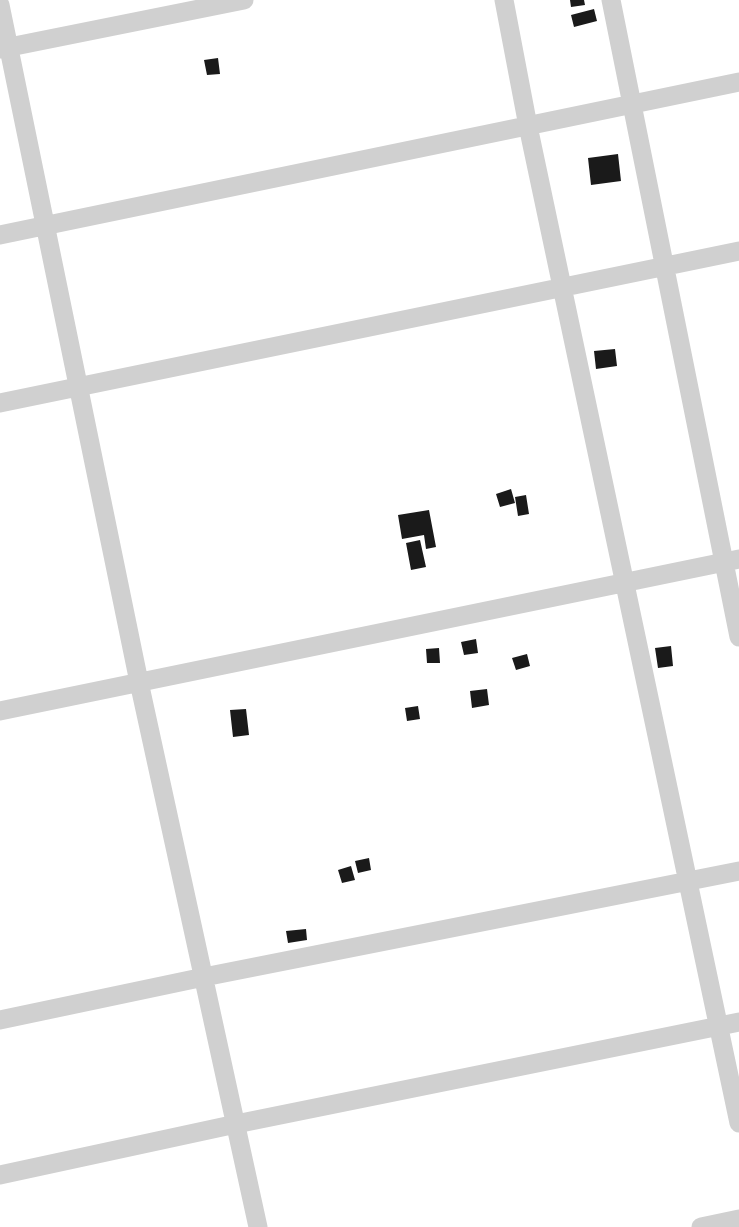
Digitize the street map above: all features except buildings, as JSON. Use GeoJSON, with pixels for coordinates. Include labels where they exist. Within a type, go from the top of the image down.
{"type":"FeatureCollection","features":[{"type":"Feature","properties":{"kind":"street"},"geometry":{"type":"LineString","coordinates":[[4,48],[244,0]]}},
{"type":"Feature","properties":{"kind":"street"},"geometry":{"type":"LineString","coordinates":[[504,0],[528,126],[739,1123]]}},
{"type":"Feature","properties":{"kind":"street"},"geometry":{"type":"LineString","coordinates":[[611,0],[631,104],[731,561],[739,637]]}},
{"type":"Feature","properties":{"kind":"street"},"geometry":{"type":"LineString","coordinates":[[0,5],[4,48],[45,225],[140,682],[258,1227]]}},
{"type":"Feature","properties":{"kind":"street"},"geometry":{"type":"LineString","coordinates":[[0,235],[739,82]]}},
{"type":"Feature","properties":{"kind":"street"},"geometry":{"type":"LineString","coordinates":[[0,403],[563,289],[739,251]]}},
{"type":"Feature","properties":{"kind":"street"},"geometry":{"type":"LineString","coordinates":[[0,711],[731,561]]}},
{"type":"Feature","properties":{"kind":"street"},"geometry":{"type":"LineString","coordinates":[[0,1020],[204,977],[739,871]]}},
{"type":"Feature","properties":{"kind":"street"},"geometry":{"type":"LineString","coordinates":[[0,1175],[236,1124],[739,1022]]}},
{"type":"Feature","properties":{"kind":"street"},"geometry":{"type":"LineString","coordinates":[[701,1227],[739,1219]]}}]}
